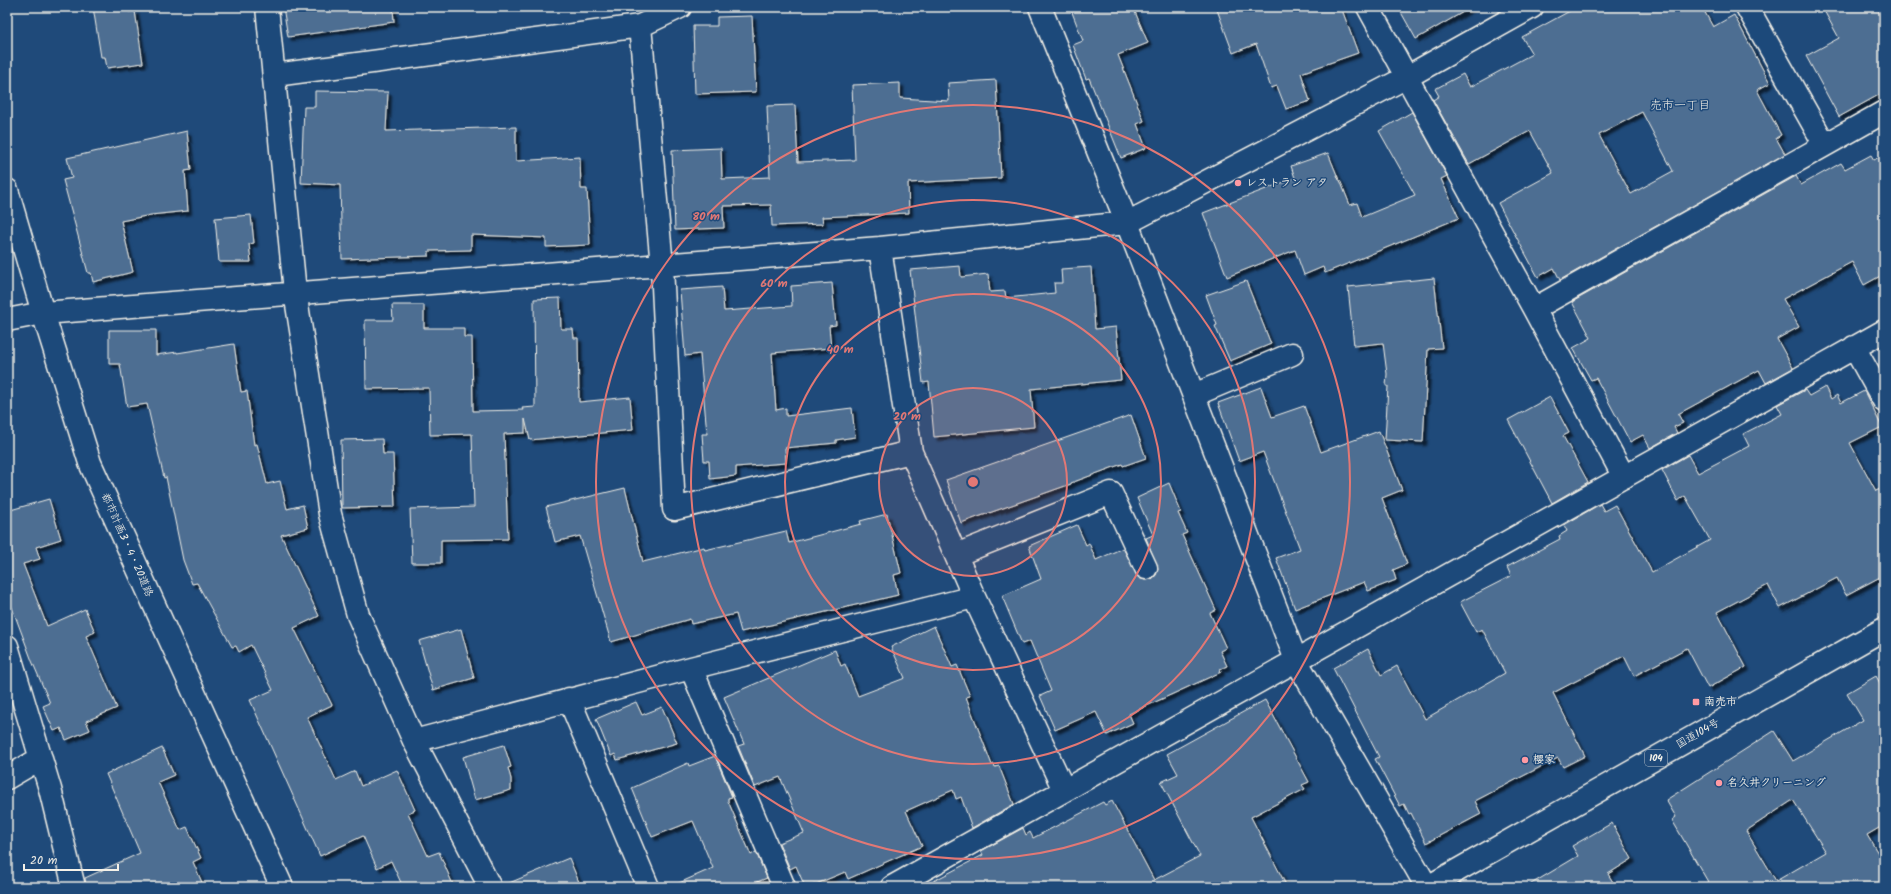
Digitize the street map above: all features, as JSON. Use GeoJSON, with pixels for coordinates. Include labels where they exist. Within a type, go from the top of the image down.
{"type":"FeatureCollection","features":[{"type":"Feature","properties":{"kind":"main road"},"geometry":{"type":"LineString","coordinates":[[267,7],[275,75],[295,292],[330,514],[358,616],[414,741],[490,887]]}},
{"type":"Feature","properties":{"kind":"main road"},"geometry":{"type":"LineString","coordinates":[[275,75],[640,26],[680,7]]}},
{"type":"Feature","properties":{"kind":"main road"},"geometry":{"type":"LineString","coordinates":[[1040,7],[1127,223],[1296,660],[1428,887]]}},
{"type":"Feature","properties":{"kind":"main road"},"geometry":{"type":"LineString","coordinates":[[1368,7],[1534,309],[1624,477]]}},
{"type":"Feature","properties":{"kind":"main road"},"geometry":{"type":"LineString","coordinates":[[7,320],[43,313],[295,292],[662,266],[880,248],[1127,223],[1407,77],[1532,7]]}},
{"type":"Feature","properties":{"kind":"main road"},"geometry":{"type":"LineString","coordinates":[[1747,7],[1825,145]]}},
{"type":"Feature","properties":{"kind":"main road"},"geometry":{"type":"LineString","coordinates":[[640,26],[662,266],[674,509],[911,452]]}},
{"type":"Feature","properties":{"kind":"main road"},"geometry":{"type":"LineString","coordinates":[[1534,309],[1884,112]]}},
{"type":"Feature","properties":{"kind":"main road","name":"都市計画3・4・20道路"},"geometry":{"type":"LineString","coordinates":[[7,190],[43,313],[90,463],[282,887]]}},
{"type":"Feature","properties":{"kind":"main road"},"geometry":{"type":"LineString","coordinates":[[880,248],[911,452],[974,597],[1064,790]]}},
{"type":"Feature","properties":{"kind":"main road"},"geometry":{"type":"LineString","coordinates":[[892,887],[1884,331]]}},
{"type":"Feature","properties":{"kind":"main road"},"geometry":{"type":"LineString","coordinates":[[1854,347],[1884,401]]}},
{"type":"Feature","properties":{"kind":"main road"},"geometry":{"type":"LineString","coordinates":[[1194,395],[1292,354]]}},
{"type":"Feature","properties":{"kind":"main road"},"geometry":{"type":"LineString","coordinates":[[956,555],[1111,493],[1146,568]]}},
{"type":"Feature","properties":{"kind":"main road"},"geometry":{"type":"LineString","coordinates":[[414,741],[690,668],[974,597]]}},
{"type":"Feature","properties":{"kind":"main road","name":"国道104号"},"geometry":{"type":"LineString","coordinates":[[1428,887],[1884,629]]}},
{"type":"Feature","properties":{"kind":"main road"},"geometry":{"type":"LineString","coordinates":[[7,646],[50,789],[74,887]]}},
{"type":"Feature","properties":{"kind":"main road"},"geometry":{"type":"LineString","coordinates":[[690,668],[784,887]]}},
{"type":"Feature","properties":{"kind":"main road"},"geometry":{"type":"LineString","coordinates":[[569,700],[648,887]]}},
{"type":"Feature","properties":{"kind":"main road"},"geometry":{"type":"LineString","coordinates":[[7,778],[41,758]]}},
{"type":"Feature","properties":{"kind":"building"},"geometry":{"type":"Polygon","coordinates":[[[93,7],[128,7],[129,12],[135,11],[143,63],[107,68],[105,57],[101,57],[93,7]]]}},
{"type":"Feature","properties":{"kind":"building"},"geometry":{"type":"Polygon","coordinates":[[[283,7],[393,7],[394,22],[288,37],[283,7]]]}},
{"type":"Feature","properties":{"kind":"building"},"geometry":{"type":"Polygon","coordinates":[[[1070,7],[1133,7],[1148,43],[1118,55],[1144,121],[1137,124],[1146,148],[1121,158],[1089,78],[1086,79],[1073,45],[1083,41],[1070,7]]]}},
{"type":"Feature","properties":{"kind":"building"},"geometry":{"type":"Polygon","coordinates":[[[1216,7],[1341,7],[1358,53],[1301,73],[1310,101],[1286,109],[1277,86],[1271,88],[1256,44],[1233,53],[1216,7]]]}},
{"type":"Feature","properties":{"kind":"building"},"geometry":{"type":"Polygon","coordinates":[[[1398,7],[1472,7],[1416,39],[1398,7]]]}},
{"type":"Feature","properties":{"kind":"building"},"geometry":{"type":"Polygon","coordinates":[[[1577,7],[1702,7],[1713,27],[1734,15],[1770,83],[1757,90],[1781,135],[1776,138],[1785,154],[1560,280],[1554,268],[1538,277],[1498,203],[1553,173],[1530,131],[1469,164],[1433,100],[1439,96],[1435,89],[1463,74],[1470,87],[1532,54],[1522,37],[1577,7]],[[1642,112],[1599,135],[1631,194],[1673,171],[1642,112]]]}},
{"type":"Feature","properties":{"kind":"building"},"geometry":{"type":"Polygon","coordinates":[[[1822,7],[1877,7],[1884,20],[1884,92],[1839,117],[1806,56],[1839,38],[1822,7]]]}},
{"type":"Feature","properties":{"kind":"building"},"geometry":{"type":"Polygon","coordinates":[[[752,16],[756,92],[695,94],[693,26],[717,26],[717,17],[752,16]]]}},
{"type":"Feature","properties":{"kind":"building"},"geometry":{"type":"Polygon","coordinates":[[[996,80],[1001,178],[908,183],[909,213],[822,217],[823,224],[772,226],[771,205],[723,206],[724,228],[675,230],[672,150],[721,148],[722,179],[770,177],[767,106],[795,105],[798,162],[855,160],[852,85],[900,83],[900,98],[949,101],[948,83],[996,80]]]}},
{"type":"Feature","properties":{"kind":"building"},"geometry":{"type":"Polygon","coordinates":[[[315,91],[388,92],[386,131],[516,127],[516,161],[580,157],[581,189],[587,189],[590,245],[546,247],[546,238],[471,235],[471,250],[429,251],[429,256],[342,259],[340,185],[301,183],[304,107],[315,107],[315,91]]]}},
{"type":"Feature","properties":{"kind":"building"},"geometry":{"type":"Polygon","coordinates":[[[1412,112],[1447,176],[1441,179],[1459,218],[1325,273],[1323,267],[1304,275],[1295,250],[1227,277],[1203,213],[1295,178],[1291,166],[1328,153],[1350,205],[1357,203],[1362,217],[1415,195],[1379,131],[1412,112]]]}},
{"type":"Feature","properties":{"kind":"building"},"geometry":{"type":"Polygon","coordinates":[[[187,131],[191,170],[185,171],[188,211],[151,215],[121,221],[133,272],[93,282],[91,273],[88,273],[63,180],[72,178],[67,158],[187,131]]]}},
{"type":"Feature","properties":{"kind":"building"},"geometry":{"type":"Polygon","coordinates":[[[1884,154],[1884,274],[1864,285],[1852,262],[1783,299],[1799,327],[1777,339],[1793,368],[1766,383],[1759,370],[1678,414],[1683,423],[1674,427],[1677,433],[1650,448],[1643,435],[1630,442],[1596,378],[1591,380],[1573,348],[1591,338],[1572,302],[1796,176],[1801,185],[1841,163],[1845,169],[1871,155],[1874,160],[1884,154]]]}},
{"type":"Feature","properties":{"kind":"building"},"geometry":{"type":"Polygon","coordinates":[[[251,215],[254,243],[249,244],[251,262],[219,262],[215,218],[251,215]]]}},
{"type":"Feature","properties":{"kind":"building"},"geometry":{"type":"Polygon","coordinates":[[[960,266],[961,277],[988,274],[990,292],[1005,291],[1006,298],[1055,293],[1054,283],[1062,283],[1061,269],[1091,267],[1095,329],[1116,327],[1121,380],[1031,389],[1034,427],[934,437],[929,382],[923,383],[910,270],[960,266]]]}},
{"type":"Feature","properties":{"kind":"building"},"geometry":{"type":"Polygon","coordinates":[[[1434,278],[1442,348],[1428,349],[1423,442],[1385,440],[1388,386],[1386,386],[1387,374],[1383,343],[1354,346],[1348,287],[1434,278]]]}},
{"type":"Feature","properties":{"kind":"building"},"geometry":{"type":"Polygon","coordinates":[[[1246,281],[1271,344],[1230,361],[1215,326],[1217,325],[1206,295],[1246,281]]]}},
{"type":"Feature","properties":{"kind":"building"},"geometry":{"type":"Polygon","coordinates":[[[832,283],[836,325],[829,326],[831,348],[772,353],[776,410],[786,408],[786,416],[852,408],[855,437],[836,440],[836,443],[785,448],[786,463],[736,467],[736,476],[710,479],[709,461],[704,461],[702,434],[707,434],[700,354],[685,356],[680,290],[722,287],[724,311],[792,306],[791,286],[832,283]]]}},
{"type":"Feature","properties":{"kind":"building"},"geometry":{"type":"Polygon","coordinates":[[[560,298],[561,329],[573,329],[574,338],[578,338],[579,402],[630,397],[633,430],[530,440],[525,419],[525,433],[504,434],[508,539],[441,540],[441,563],[412,563],[410,509],[474,507],[472,434],[430,435],[429,388],[366,389],[365,320],[393,320],[392,305],[424,305],[424,328],[464,328],[464,337],[472,337],[473,411],[523,410],[522,408],[535,407],[534,299],[560,298]]]}},
{"type":"Feature","properties":{"kind":"building"},"geometry":{"type":"Polygon","coordinates":[[[109,330],[156,330],[156,355],[234,344],[241,392],[247,391],[254,445],[257,444],[267,484],[280,481],[287,509],[303,505],[308,528],[281,535],[319,616],[294,628],[332,705],[307,717],[336,780],[355,771],[361,786],[397,770],[415,810],[408,813],[428,856],[439,852],[454,887],[403,887],[391,861],[377,868],[363,836],[320,856],[250,700],[273,690],[251,645],[239,652],[236,646],[232,647],[197,583],[192,584],[183,560],[166,477],[164,478],[147,404],[127,407],[120,364],[109,364],[109,330]]]}},
{"type":"Feature","properties":{"kind":"building"},"geometry":{"type":"Polygon","coordinates":[[[1261,387],[1272,417],[1304,406],[1321,452],[1379,431],[1402,490],[1382,498],[1407,564],[1393,570],[1396,580],[1368,591],[1364,582],[1295,609],[1276,558],[1300,549],[1263,452],[1239,461],[1218,403],[1261,387]]]}},
{"type":"Feature","properties":{"kind":"building"},"geometry":{"type":"Polygon","coordinates":[[[1825,387],[1831,399],[1837,395],[1841,403],[1864,391],[1882,427],[1850,443],[1876,491],[1884,487],[1884,575],[1846,595],[1837,578],[1780,608],[1768,585],[1717,612],[1746,667],[1708,688],[1687,648],[1634,676],[1624,656],[1553,693],[1585,756],[1563,767],[1558,758],[1475,801],[1481,814],[1426,843],[1411,813],[1409,814],[1404,804],[1400,806],[1375,759],[1379,757],[1333,668],[1368,649],[1381,675],[1397,666],[1425,719],[1505,673],[1482,629],[1476,632],[1460,602],[1511,576],[1507,567],[1560,539],[1559,536],[1567,531],[1564,525],[1600,504],[1604,511],[1615,505],[1652,572],[1710,540],[1685,496],[1678,501],[1662,470],[1688,455],[1698,473],[1749,446],[1743,434],[1782,414],[1777,405],[1805,390],[1809,396],[1825,387]]]}},
{"type":"Feature","properties":{"kind":"building"},"geometry":{"type":"Polygon","coordinates":[[[1550,397],[1569,433],[1563,436],[1588,482],[1552,503],[1508,420],[1550,397]]]}},
{"type":"Feature","properties":{"kind":"building"},"geometry":{"type":"Polygon","coordinates":[[[1131,415],[1146,458],[1123,466],[1122,464],[1071,484],[961,523],[946,480],[1131,415]]]}},
{"type":"Feature","properties":{"kind":"building"},"geometry":{"type":"Polygon","coordinates":[[[382,439],[383,454],[393,454],[395,507],[342,508],[341,440],[382,439]]]}},
{"type":"Feature","properties":{"kind":"building"},"geometry":{"type":"Polygon","coordinates":[[[1169,483],[1181,512],[1178,513],[1187,533],[1182,535],[1216,610],[1210,613],[1226,648],[1220,651],[1227,666],[1220,669],[1221,672],[1129,714],[1133,723],[1107,735],[1096,712],[1055,730],[1040,696],[1051,691],[1030,641],[1022,644],[1002,596],[1041,579],[1029,546],[1077,525],[1086,545],[1089,543],[1096,560],[1123,548],[1139,578],[1145,580],[1152,579],[1156,575],[1158,569],[1146,538],[1153,535],[1137,498],[1169,483]]]}},
{"type":"Feature","properties":{"kind":"building"},"geometry":{"type":"Polygon","coordinates":[[[625,488],[643,562],[704,547],[705,550],[786,531],[789,543],[861,524],[860,521],[887,514],[901,573],[894,575],[898,595],[741,632],[736,614],[691,624],[690,619],[611,642],[580,536],[555,542],[546,507],[625,488]]]}},
{"type":"Feature","properties":{"kind":"building"},"geometry":{"type":"Polygon","coordinates":[[[49,499],[61,539],[36,547],[40,559],[23,564],[47,626],[85,609],[95,632],[86,636],[117,708],[86,721],[90,730],[66,740],[61,728],[54,731],[43,706],[50,703],[32,661],[7,594],[7,511],[49,499]]]}},
{"type":"Feature","properties":{"kind":"building"},"geometry":{"type":"Polygon","coordinates":[[[934,626],[952,667],[957,665],[970,696],[966,697],[992,765],[994,764],[995,767],[999,766],[1014,804],[972,828],[961,797],[956,799],[953,790],[906,811],[922,846],[848,879],[845,872],[809,887],[805,887],[796,866],[790,869],[779,843],[804,833],[780,777],[755,787],[738,746],[744,744],[724,697],[835,650],[841,666],[845,664],[858,696],[905,678],[891,647],[934,626]]]}},
{"type":"Feature","properties":{"kind":"building"},"geometry":{"type":"Polygon","coordinates":[[[461,629],[474,678],[433,690],[419,641],[461,629]]]}},
{"type":"Feature","properties":{"kind":"building"},"geometry":{"type":"Polygon","coordinates":[[[1876,676],[1884,690],[1884,825],[1867,835],[1884,863],[1884,887],[1711,887],[1672,820],[1676,817],[1666,800],[1774,731],[1793,761],[1863,720],[1847,693],[1876,676]],[[1793,800],[1746,831],[1776,881],[1826,852],[1793,800]]]}},
{"type":"Feature","properties":{"kind":"building"},"geometry":{"type":"Polygon","coordinates":[[[1265,700],[1309,782],[1302,785],[1305,789],[1251,817],[1287,887],[922,887],[983,855],[981,851],[1023,828],[1026,835],[1030,832],[1033,838],[1103,802],[1105,805],[1112,801],[1154,880],[1200,856],[1161,782],[1178,774],[1167,754],[1265,700]]]}},
{"type":"Feature","properties":{"kind":"building"},"geometry":{"type":"Polygon","coordinates":[[[636,702],[642,715],[662,707],[677,743],[617,760],[615,754],[611,756],[596,719],[636,702]]]}},
{"type":"Feature","properties":{"kind":"building"},"geometry":{"type":"Polygon","coordinates":[[[504,745],[511,767],[508,768],[511,779],[511,790],[475,800],[463,757],[504,745]]]}},
{"type":"Feature","properties":{"kind":"building"},"geometry":{"type":"Polygon","coordinates":[[[162,748],[174,775],[158,782],[180,830],[187,827],[201,858],[193,862],[204,887],[86,887],[85,878],[140,853],[106,774],[162,748]]]}},
{"type":"Feature","properties":{"kind":"building"},"geometry":{"type":"Polygon","coordinates":[[[715,756],[732,797],[728,798],[728,801],[751,855],[756,852],[767,878],[745,887],[670,887],[713,868],[693,821],[652,837],[632,788],[688,763],[689,766],[715,756]]]}},
{"type":"Feature","properties":{"kind":"building"},"geometry":{"type":"Polygon","coordinates":[[[1612,823],[1632,859],[1608,874],[1616,887],[1526,887],[1578,856],[1572,846],[1612,823]]]}},
{"type":"Feature","properties":{"kind":"building"},"geometry":{"type":"Polygon","coordinates":[[[569,858],[581,887],[502,887],[502,886],[569,858]]]}},
{"type":"Feature","properties":{"kind":"place","name":"レストラン アタ"},"geometry":{"type":"Point","coordinates":[1238,183]}},
{"type":"Feature","properties":{"kind":"place","name":"南売市"},"geometry":{"type":"Point","coordinates":[1696,702]}},
{"type":"Feature","properties":{"kind":"place","name":"櫻家"},"geometry":{"type":"Point","coordinates":[1525,760]}},
{"type":"Feature","properties":{"kind":"place","name":"名久井クリーニング"},"geometry":{"type":"Point","coordinates":[1719,783]}},
{"type":"Feature","properties":{"kind":"district","name":"売市一丁目"},"geometry":{"type":"Point","coordinates":[1680,105]}}]}
